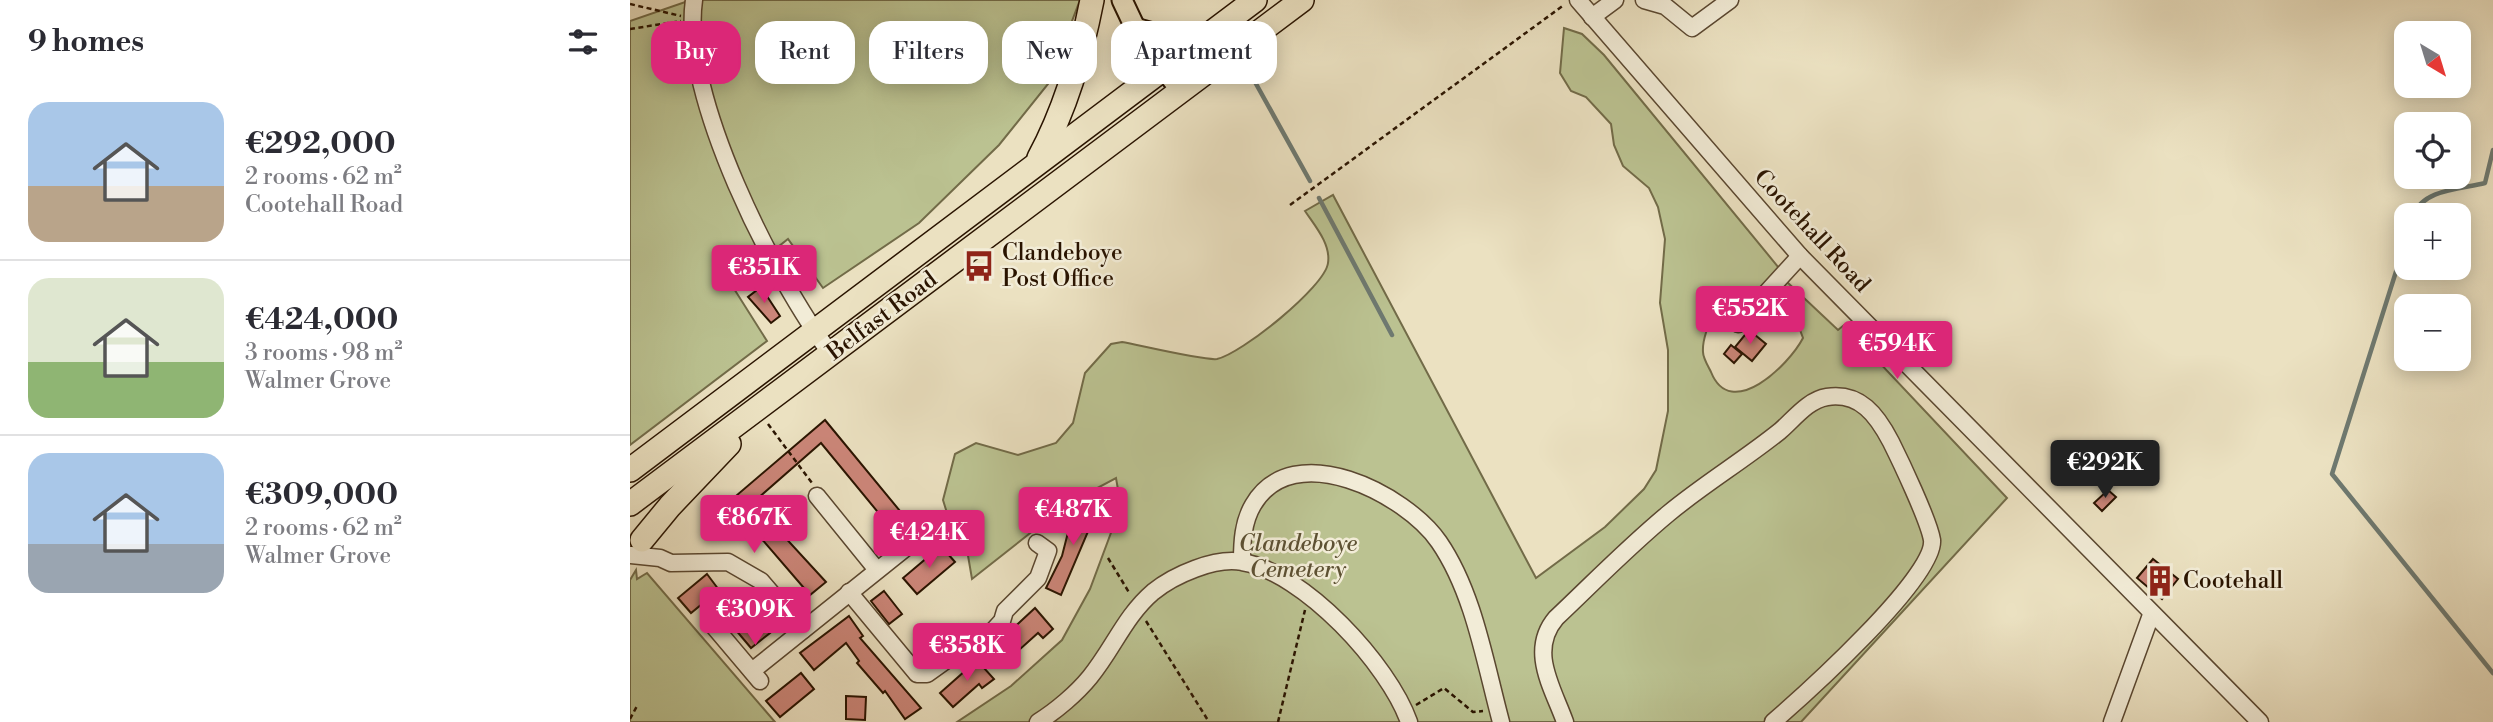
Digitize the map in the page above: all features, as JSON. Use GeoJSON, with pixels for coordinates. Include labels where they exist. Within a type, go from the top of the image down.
{"type":"FeatureCollection","features":[{"type":"Feature","properties":{"kind":"highway"},"geometry":{"type":"LineString","coordinates":[[1036,164],[1061,116],[1083,43],[1092,0]]}},
{"type":"Feature","properties":{"kind":"highway","name":"Belfast Road"},"geometry":{"type":"LineString","coordinates":[[1227,21],[1255,0]]}},
{"type":"Feature","properties":{"kind":"highway","name":"Belfast Road"},"geometry":{"type":"LineString","coordinates":[[630,504],[1301,0]]}},
{"type":"Feature","properties":{"kind":"highway","name":"Belfast Road"},"geometry":{"type":"LineString","coordinates":[[630,470],[1143,84]]}},
{"type":"Feature","properties":{"kind":"highway"},"geometry":{"type":"LineString","coordinates":[[633,547],[701,472],[778,395]]}},
{"type":"Feature","properties":{"kind":"main road"},"geometry":{"type":"LineString","coordinates":[[1122,0],[1132,21]]}},
{"type":"Feature","properties":{"kind":"main road"},"geometry":{"type":"LineString","coordinates":[[1175,84],[1181,91]]}},
{"type":"Feature","properties":{"kind":"street"},"geometry":{"type":"LineString","coordinates":[[694,0],[691,19],[702,96],[748,210],[792,298],[831,354]]}},
{"type":"Feature","properties":{"kind":"street","name":"Cootehall Road"},"geometry":{"type":"LineString","coordinates":[[1578,0],[1800,256],[2151,615],[2260,722]]}},
{"type":"Feature","properties":{"kind":"street"},"geometry":{"type":"LineString","coordinates":[[1592,16],[1615,0]]}},
{"type":"Feature","properties":{"kind":"street"},"geometry":{"type":"LineString","coordinates":[[1644,0],[1671,3],[1692,28],[1723,2]]}},
{"type":"Feature","properties":{"kind":"street"},"geometry":{"type":"LineString","coordinates":[[1738,324],[1800,256]]}},
{"type":"Feature","properties":{"kind":"street"},"geometry":{"type":"LineString","coordinates":[[1565,722],[1543,662],[1545,635],[1556,618],[1668,513],[1780,430],[1813,402],[1826,397],[1853,399],[1877,416],[1889,438],[1929,530],[1931,548],[1905,591],[1839,662],[1773,722]]}},
{"type":"Feature","properties":{"kind":"street"},"geometry":{"type":"LineString","coordinates":[[1242,561],[1243,533],[1254,504],[1268,489],[1285,479],[1320,473],[1355,481],[1401,504],[1438,541],[1455,571],[1475,626],[1495,719]]}},
{"type":"Feature","properties":{"kind":"street"},"geometry":{"type":"LineString","coordinates":[[817,496],[877,570]]}},
{"type":"Feature","properties":{"kind":"street"},"geometry":{"type":"LineString","coordinates":[[726,611],[711,623],[756,676],[803,630],[928,530]]}},
{"type":"Feature","properties":{"kind":"street"},"geometry":{"type":"LineString","coordinates":[[849,593],[917,674],[927,674],[955,654],[982,643],[1002,621],[1005,611],[1038,578],[1048,551],[1037,543]]}},
{"type":"Feature","properties":{"kind":"street"},"geometry":{"type":"LineString","coordinates":[[633,547],[671,563],[728,562],[761,581],[803,630]]}},
{"type":"Feature","properties":{"kind":"street"},"geometry":{"type":"LineString","coordinates":[[1042,721],[1090,677],[1138,607],[1173,579],[1194,570],[1242,561],[1284,578],[1309,594],[1340,622],[1369,656],[1408,716]]}},
{"type":"Feature","properties":{"kind":"street"},"geometry":{"type":"LineString","coordinates":[[2112,722],[2151,615]]}},
{"type":"Feature","properties":{"kind":"path"},"geometry":{"type":"LineString","coordinates":[[1290,205],[1570,0]]}},
{"type":"Feature","properties":{"kind":"path"},"geometry":{"type":"LineString","coordinates":[[630,4],[691,19]]}},
{"type":"Feature","properties":{"kind":"path"},"geometry":{"type":"LineString","coordinates":[[630,29],[691,19]]}},
{"type":"Feature","properties":{"kind":"path"},"geometry":{"type":"LineString","coordinates":[[767,424],[808,474],[817,496]]}},
{"type":"Feature","properties":{"kind":"path"},"geometry":{"type":"LineString","coordinates":[[1108,558],[1209,722]]}},
{"type":"Feature","properties":{"kind":"path"},"geometry":{"type":"LineString","coordinates":[[1278,722],[1309,594]]}},
{"type":"Feature","properties":{"kind":"path"},"geometry":{"type":"LineString","coordinates":[[1408,716],[1444,688],[1473,712],[1481,710],[1495,719]]}},
{"type":"Feature","properties":{"kind":"path"},"geometry":{"type":"LineString","coordinates":[[630,719],[637,706]]}},
{"type":"Feature","properties":{"kind":"green space"},"geometry":{"type":"Polygon","coordinates":[[[691,0],[1080,0],[1072,21],[1002,21],[1002,84],[1048,84],[999,145],[919,223],[823,288],[788,239],[731,284],[767,341],[630,445],[630,21],[691,0]]]}},
{"type":"Feature","properties":{"kind":"green space","name":"Clandeboye Cemetery"},"geometry":{"type":"Polygon","coordinates":[[[1564,28],[1582,34],[1604,55],[1779,268],[1765,286],[1717,306],[1705,335],[1703,352],[1707,365],[1720,386],[1732,392],[1759,384],[1786,362],[1796,349],[1803,338],[1800,330],[1785,313],[1769,303],[1787,282],[1838,330],[1844,325],[2007,498],[1801,722],[957,722],[1011,686],[1062,640],[1090,589],[1120,501],[1116,478],[1067,504],[972,579],[966,544],[951,526],[943,500],[955,454],[976,443],[1018,455],[1056,443],[1073,423],[1085,373],[1111,344],[1122,342],[1217,359],[1262,333],[1298,303],[1323,274],[1328,263],[1327,249],[1305,211],[1333,195],[1536,578],[1605,527],[1644,489],[1656,470],[1668,411],[1668,350],[1660,303],[1665,239],[1658,207],[1649,188],[1623,166],[1614,145],[1611,124],[1586,97],[1571,91],[1560,73],[1564,28]]]}},
{"type":"Feature","properties":{"kind":"green space"},"geometry":{"type":"Polygon","coordinates":[[[636,570],[637,579],[647,573],[775,722],[630,722],[630,580],[636,570]]]}},
{"type":"Feature","properties":{"kind":"building"},"geometry":{"type":"Polygon","coordinates":[[[761,287],[780,316],[771,323],[748,297],[761,287]]]}},
{"type":"Feature","properties":{"kind":"building"},"geometry":{"type":"Polygon","coordinates":[[[1749,330],[1766,344],[1752,361],[1735,347],[1749,330]]]}},
{"type":"Feature","properties":{"kind":"building"},"geometry":{"type":"Polygon","coordinates":[[[1731,345],[1742,354],[1734,363],[1724,354],[1731,345]]]}},
{"type":"Feature","properties":{"kind":"building"},"geometry":{"type":"Polygon","coordinates":[[[825,420],[914,528],[900,539],[821,443],[749,506],[766,526],[771,522],[826,582],[810,595],[754,530],[747,536],[723,507],[825,420]]]}},
{"type":"Feature","properties":{"kind":"building"},"geometry":{"type":"Polygon","coordinates":[[[2108,490],[2116,497],[2102,511],[2094,503],[2108,490]]]}},
{"type":"Feature","properties":{"kind":"building"},"geometry":{"type":"Polygon","coordinates":[[[1075,505],[1100,515],[1093,531],[1089,529],[1061,595],[1046,588],[1062,556],[1075,505]]]}},
{"type":"Feature","properties":{"kind":"building"},"geometry":{"type":"Polygon","coordinates":[[[941,546],[955,562],[917,594],[903,578],[941,546]]]}},
{"type":"Feature","properties":{"kind":"building","name":"Cootehall"},"geometry":{"type":"Polygon","coordinates":[[[2153,559],[2178,579],[2162,599],[2137,578],[2153,559]]]}},
{"type":"Feature","properties":{"kind":"building"},"geometry":{"type":"Polygon","coordinates":[[[707,574],[719,590],[691,613],[678,598],[707,574]]]}},
{"type":"Feature","properties":{"kind":"building"},"geometry":{"type":"Polygon","coordinates":[[[884,591],[902,614],[889,624],[871,601],[884,591]]]}},
{"type":"Feature","properties":{"kind":"building"},"geometry":{"type":"Polygon","coordinates":[[[744,602],[770,633],[751,648],[729,622],[744,602]]]}},
{"type":"Feature","properties":{"kind":"building"},"geometry":{"type":"Polygon","coordinates":[[[1035,608],[1053,629],[1043,638],[1038,633],[1009,659],[996,644],[1035,608]]]}},
{"type":"Feature","properties":{"kind":"building"},"geometry":{"type":"Polygon","coordinates":[[[849,616],[863,636],[860,638],[921,708],[905,719],[885,691],[883,693],[857,663],[859,661],[846,643],[814,670],[800,653],[849,616]]]}},
{"type":"Feature","properties":{"kind":"building"},"geometry":{"type":"Polygon","coordinates":[[[975,658],[994,679],[982,688],[979,684],[953,707],[940,693],[966,670],[964,667],[975,658]]]}},
{"type":"Feature","properties":{"kind":"building"},"geometry":{"type":"Polygon","coordinates":[[[801,673],[814,689],[780,717],[766,701],[801,673]]]}},
{"type":"Feature","properties":{"kind":"building"},"geometry":{"type":"Polygon","coordinates":[[[846,696],[866,697],[865,720],[846,719],[846,696]]]}},
{"type":"Feature","properties":{"kind":"waterway"},"geometry":{"type":"LineString","coordinates":[[1256,84],[1310,181]]}},
{"type":"Feature","properties":{"kind":"waterway"},"geometry":{"type":"LineString","coordinates":[[2422,203],[2434,195],[2485,183],[2493,150]]}},
{"type":"Feature","properties":{"kind":"waterway"},"geometry":{"type":"LineString","coordinates":[[1319,198],[1392,335]]}},
{"type":"Feature","properties":{"kind":"waterway"},"geometry":{"type":"LineString","coordinates":[[2394,278],[2332,474],[2493,673]]}},
{"type":"Feature","properties":{"kind":"place","name":"Clandeboye Post Office"},"geometry":{"type":"Point","coordinates":[979,266]}},
{"type":"Feature","properties":{"kind":"place","name":"Cootehall"},"geometry":{"type":"Point","coordinates":[2160,581]}}]}
